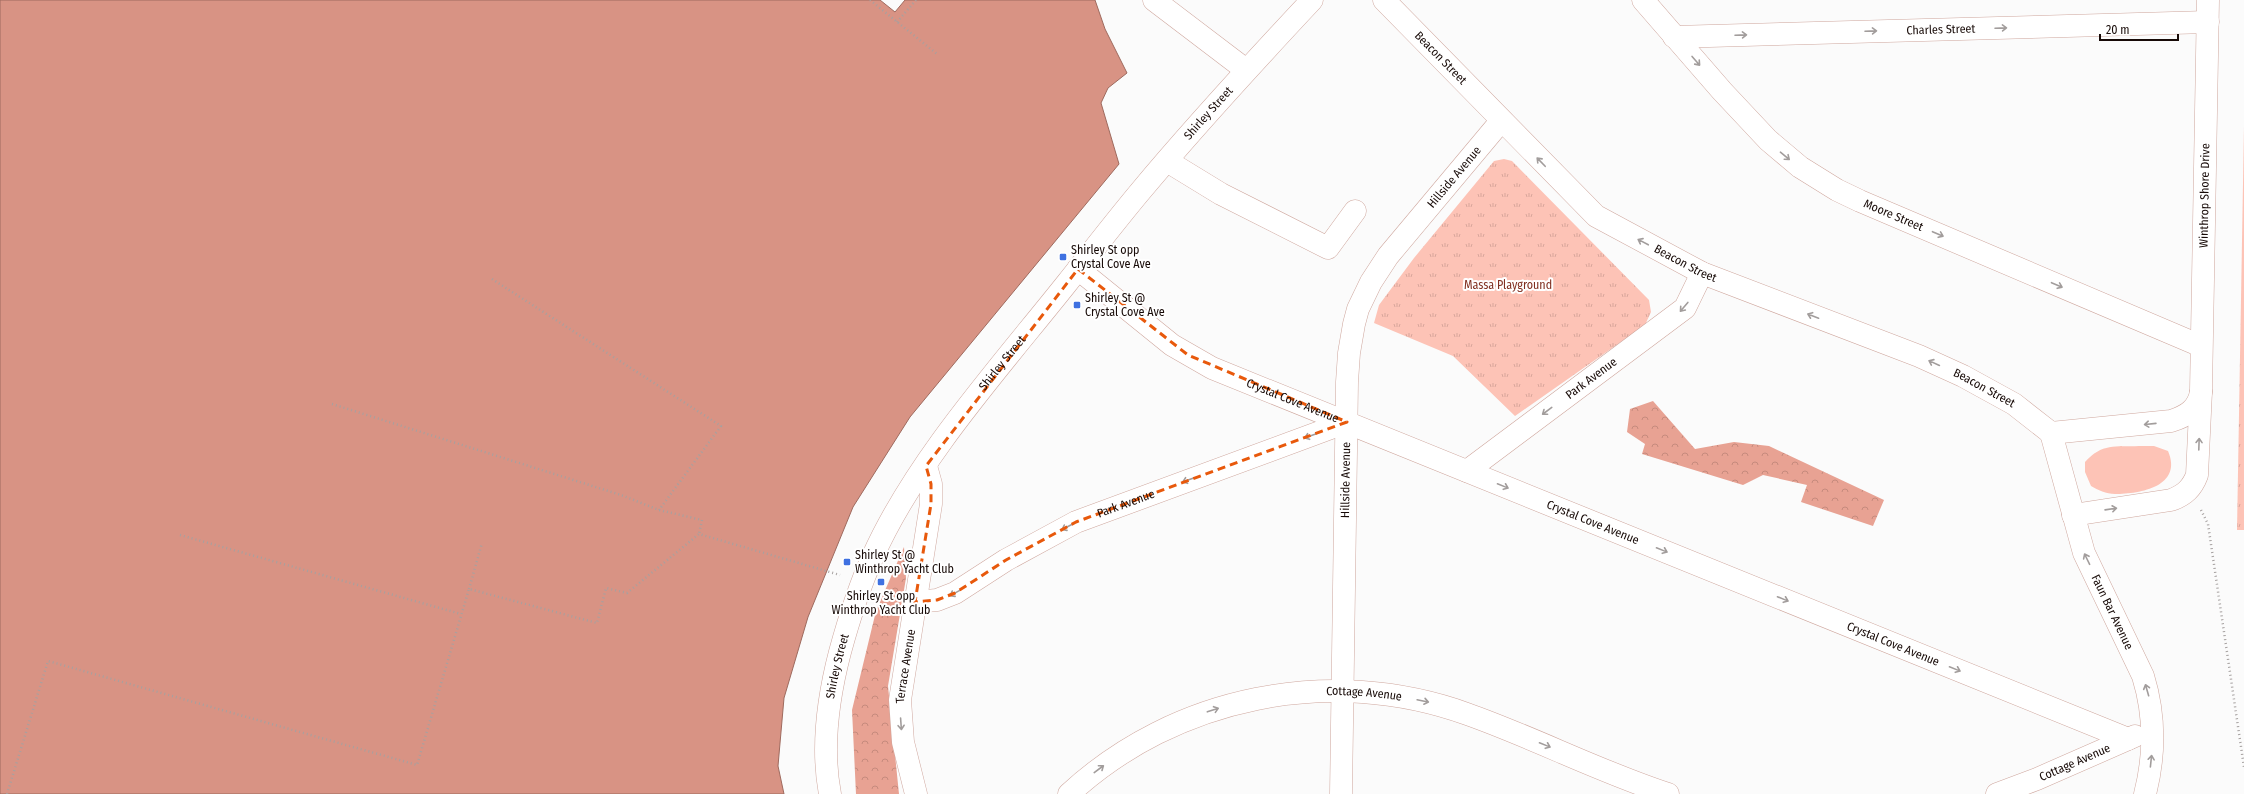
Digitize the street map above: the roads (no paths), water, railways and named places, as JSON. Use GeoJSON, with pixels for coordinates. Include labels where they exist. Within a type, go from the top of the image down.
{"type":"FeatureCollection","features":[{"type":"Feature","properties":{"kind":"street"},"geometry":{"type":"LineString","coordinates":[[1154,0],[1246,70]]}},
{"type":"Feature","properties":{"kind":"street","name":"Shirley Street"},"geometry":{"type":"LineString","coordinates":[[830,794],[826,751],[830,699],[848,624],[862,582],[891,520],[952,429],[1078,269],[1167,161],[1246,70],[1312,0]]}},
{"type":"Feature","properties":{"kind":"street","name":"Beacon Street"},"geometry":{"type":"LineString","coordinates":[[1384,0],[1501,121],[1596,216],[1702,273],[1919,356],[1963,376],[2014,404],[2051,433]]}},
{"type":"Feature","properties":{"kind":"street","name":"Moore Street"},"geometry":{"type":"LineString","coordinates":[[1643,0],[1674,37],[1768,140],[1800,167],[1818,179],[1860,200],[2201,346]]}},
{"type":"Feature","properties":{"kind":"street","name":"Winthrop Shore Drive"},"geometry":{"type":"LineString","coordinates":[[2073,515],[2171,500],[2185,494],[2194,482],[2198,467],[2201,391],[2208,0]]}},
{"type":"Feature","properties":{"kind":"street","name":"Charles Street"},"geometry":{"type":"LineString","coordinates":[[1674,37],[2208,22]]}},
{"type":"Feature","properties":{"kind":"street","name":"Hillside Avenue"},"geometry":{"type":"LineString","coordinates":[[1341,794],[1348,368],[1351,339],[1358,309],[1371,282],[1388,256],[1501,121]]}},
{"type":"Feature","properties":{"kind":"street"},"geometry":{"type":"LineString","coordinates":[[1167,161],[1221,194],[1328,248],[1355,211]]}},
{"type":"Feature","properties":{"kind":"street","name":"Crystal Cove Avenue"},"geometry":{"type":"LineString","coordinates":[[1078,269],[1188,355],[1212,368],[2128,739]]}},
{"type":"Feature","properties":{"kind":"street","name":"Park Avenue"},"geometry":{"type":"LineString","coordinates":[[1467,471],[1685,308],[1702,273]]}},
{"type":"Feature","properties":{"kind":"street","name":"Winthrop Shore Drive"},"geometry":{"type":"LineString","coordinates":[[2051,433],[2171,421],[2192,411],[2198,402],[2201,391]]}},
{"type":"Feature","properties":{"kind":"street","name":"Park Avenue"},"geometry":{"type":"LineString","coordinates":[[915,602],[936,600],[955,593],[1019,553],[1076,522],[1347,422]]}},
{"type":"Feature","properties":{"kind":"street","name":"Faun Bar Avenue"},"geometry":{"type":"LineString","coordinates":[[2051,433],[2084,553],[2143,676],[2149,697],[2152,728],[2151,765],[2145,794]]}},
{"type":"Feature","properties":{"kind":"street","name":"Terrace Avenue"},"geometry":{"type":"LineString","coordinates":[[916,794],[903,742],[900,707],[903,672],[931,493],[926,466]]}},
{"type":"Feature","properties":{"kind":"street","name":"Cottage Avenue"},"geometry":{"type":"LineString","coordinates":[[1069,794],[1119,754],[1161,730],[1197,715],[1270,696],[1314,691],[1343,690],[1400,696],[1450,708],[1668,794]]}},
{"type":"Feature","properties":{"kind":"street","name":"Cottage Avenue"},"geometry":{"type":"LineString","coordinates":[[1996,794],[2037,779],[2152,728]]}},
{"type":"Feature","properties":{"kind":"place","name":"Shirley St opp Crystal Cove Ave"},"geometry":{"type":"Point","coordinates":[1063,257]}},
{"type":"Feature","properties":{"kind":"place","name":"Shirley St @ Crystal Cove Ave"},"geometry":{"type":"Point","coordinates":[1077,305]}},
{"type":"Feature","properties":{"kind":"place","name":"Shirley St @ Winthrop Yacht Club"},"geometry":{"type":"Point","coordinates":[847,562]}},
{"type":"Feature","properties":{"kind":"place","name":"Shirley St opp Winthrop Yacht Club"},"geometry":{"type":"Point","coordinates":[881,582]}},
{"type":"Feature","properties":{"kind":"park label","name":"Massa Playground"},"geometry":{"type":"Point","coordinates":[1508,285]}}]}
